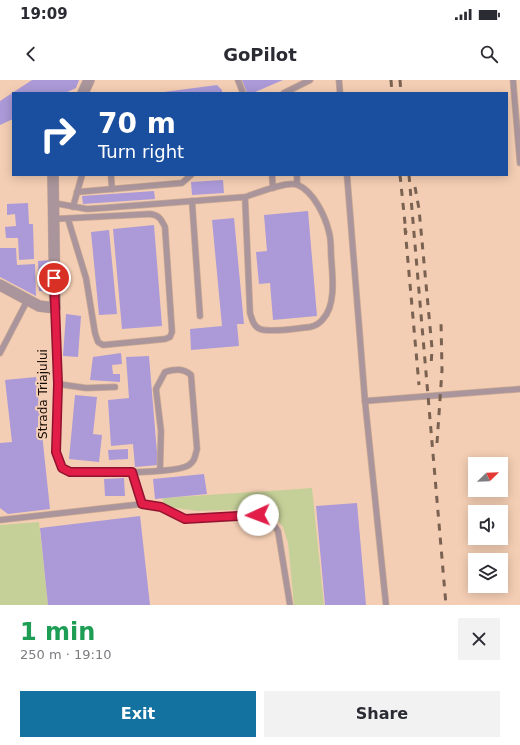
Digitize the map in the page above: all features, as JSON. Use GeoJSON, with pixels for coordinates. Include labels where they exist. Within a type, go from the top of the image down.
{"type":"FeatureCollection","features":[{"type":"Feature","properties":{"kind":"street"},"geometry":{"type":"LineString","coordinates":[[83,92],[89,80]]}},
{"type":"Feature","properties":{"kind":"street"},"geometry":{"type":"LineString","coordinates":[[0,285],[27,301],[39,306],[55,308],[53,176]]}},
{"type":"Feature","properties":{"kind":"lane"},"geometry":{"type":"LineString","coordinates":[[238,80],[243,92]]}},
{"type":"Feature","properties":{"kind":"lane"},"geometry":{"type":"LineString","coordinates":[[286,92],[310,80]]}},
{"type":"Feature","properties":{"kind":"lane"},"geometry":{"type":"LineString","coordinates":[[339,80],[340,92]]}},
{"type":"Feature","properties":{"kind":"lane"},"geometry":{"type":"LineString","coordinates":[[513,80],[520,163]]}},
{"type":"Feature","properties":{"kind":"lane"},"geometry":{"type":"LineString","coordinates":[[73,207],[82,176]]}},
{"type":"Feature","properties":{"kind":"lane"},"geometry":{"type":"LineString","coordinates":[[111,176],[112,189]]}},
{"type":"Feature","properties":{"kind":"lane"},"geometry":{"type":"LineString","coordinates":[[77,192],[182,183],[190,176]]}},
{"type":"Feature","properties":{"kind":"lane"},"geometry":{"type":"LineString","coordinates":[[272,176],[273,188]]}},
{"type":"Feature","properties":{"kind":"lane"},"geometry":{"type":"LineString","coordinates":[[297,176],[297,184]]}},
{"type":"Feature","properties":{"kind":"lane"},"geometry":{"type":"LineString","coordinates":[[347,176],[365,400],[386,605]]}},
{"type":"Feature","properties":{"kind":"lane"},"geometry":{"type":"LineString","coordinates":[[54,203],[73,207],[104,208],[245,197],[286,184],[297,184],[308,192],[316,202],[330,234],[333,288],[332,299],[324,319],[316,325],[310,327],[268,330],[259,329],[253,322],[250,313],[245,197]]}},
{"type":"Feature","properties":{"kind":"lane"},"geometry":{"type":"LineString","coordinates":[[192,201],[200,316]]}},
{"type":"Feature","properties":{"kind":"lane"},"geometry":{"type":"LineString","coordinates":[[54,219],[150,214],[160,217],[165,227],[172,332],[170,337],[166,340],[102,345],[98,342],[95,334],[86,278],[68,219]]}},
{"type":"Feature","properties":{"kind":"lane"},"geometry":{"type":"LineString","coordinates":[[0,353],[27,301]]}},
{"type":"Feature","properties":{"kind":"lane","name":"Strada Triajului"},"geometry":{"type":"LineString","coordinates":[[55,308],[58,384],[56,452],[62,468],[70,472],[132,472],[181,469],[188,466],[195,460],[196,450],[191,375],[186,371],[173,369],[165,372],[156,388],[161,431],[160,470]]}},
{"type":"Feature","properties":{"kind":"lane"},"geometry":{"type":"LineString","coordinates":[[58,384],[86,388],[115,387]]}},
{"type":"Feature","properties":{"kind":"lane"},"geometry":{"type":"LineString","coordinates":[[365,400],[520,389]]}},
{"type":"Feature","properties":{"kind":"lane"},"geometry":{"type":"LineString","coordinates":[[132,472],[142,504]]}},
{"type":"Feature","properties":{"kind":"lane"},"geometry":{"type":"LineString","coordinates":[[0,520],[142,504],[161,507],[185,519],[258,515],[270,520],[278,531],[290,605]]}},
{"type":"Feature","properties":{"kind":"green space"},"geometry":{"type":"Polygon","coordinates":[[[312,488],[324,605],[294,605],[288,543],[283,527],[274,516],[262,509],[197,511],[163,506],[163,498],[312,488]]]}},
{"type":"Feature","properties":{"kind":"green space"},"geometry":{"type":"Polygon","coordinates":[[[39,522],[48,605],[0,605],[0,525],[39,522]]]}},
{"type":"Feature","properties":{"kind":"building"},"geometry":{"type":"Polygon","coordinates":[[[32,80],[79,80],[76,88],[67,92],[14,92],[32,80]]]}},
{"type":"Feature","properties":{"kind":"building"},"geometry":{"type":"Polygon","coordinates":[[[242,80],[283,80],[255,92],[247,92],[242,80]]]}},
{"type":"Feature","properties":{"kind":"building"},"geometry":{"type":"Polygon","coordinates":[[[217,85],[222,90],[222,92],[164,92],[217,85]]]}},
{"type":"Feature","properties":{"kind":"building"},"geometry":{"type":"Polygon","coordinates":[[[12,93],[12,119],[0,125],[0,101],[12,93]]]}},
{"type":"Feature","properties":{"kind":"building"},"geometry":{"type":"Polygon","coordinates":[[[223,180],[224,193],[192,195],[191,182],[223,180]]]}},
{"type":"Feature","properties":{"kind":"building"},"geometry":{"type":"Polygon","coordinates":[[[154,191],[155,199],[83,204],[82,196],[154,191]]]}},
{"type":"Feature","properties":{"kind":"building"},"geometry":{"type":"Polygon","coordinates":[[[28,203],[29,224],[33,224],[34,259],[19,260],[18,238],[6,238],[5,227],[16,226],[15,214],[7,215],[7,204],[28,203]]]}},
{"type":"Feature","properties":{"kind":"building"},"geometry":{"type":"Polygon","coordinates":[[[308,211],[317,316],[273,320],[270,283],[259,284],[256,252],[267,251],[264,215],[308,211]]]}},
{"type":"Feature","properties":{"kind":"building"},"geometry":{"type":"Polygon","coordinates":[[[234,218],[244,324],[237,324],[239,346],[191,350],[190,329],[222,326],[212,220],[234,218]]]}},
{"type":"Feature","properties":{"kind":"building"},"geometry":{"type":"Polygon","coordinates":[[[154,225],[162,326],[122,329],[113,229],[154,225]]]}},
{"type":"Feature","properties":{"kind":"building"},"geometry":{"type":"Polygon","coordinates":[[[109,230],[117,314],[99,315],[91,232],[109,230]]]}},
{"type":"Feature","properties":{"kind":"building"},"geometry":{"type":"Polygon","coordinates":[[[0,248],[16,248],[17,265],[35,264],[36,296],[0,277],[0,248]]]}},
{"type":"Feature","properties":{"kind":"building"},"geometry":{"type":"Polygon","coordinates":[[[51,260],[52,291],[39,291],[38,261],[51,260]]]}},
{"type":"Feature","properties":{"kind":"building"},"geometry":{"type":"Polygon","coordinates":[[[66,314],[81,316],[78,357],[63,356],[66,314]]]}},
{"type":"Feature","properties":{"kind":"building"},"geometry":{"type":"Polygon","coordinates":[[[121,353],[122,364],[112,365],[113,374],[120,374],[120,382],[90,380],[93,357],[121,353]]]}},
{"type":"Feature","properties":{"kind":"building"},"geometry":{"type":"Polygon","coordinates":[[[149,356],[158,465],[135,467],[133,444],[111,446],[108,400],[129,398],[126,357],[149,356]]]}},
{"type":"Feature","properties":{"kind":"building"},"geometry":{"type":"Polygon","coordinates":[[[36,377],[50,509],[8,514],[0,508],[0,443],[12,442],[5,380],[36,377]]]}},
{"type":"Feature","properties":{"kind":"building"},"geometry":{"type":"Polygon","coordinates":[[[75,395],[97,397],[93,434],[102,435],[99,462],[69,459],[75,395]]]}},
{"type":"Feature","properties":{"kind":"building"},"geometry":{"type":"Polygon","coordinates":[[[128,449],[128,459],[109,460],[108,450],[128,449]]]}},
{"type":"Feature","properties":{"kind":"building"},"geometry":{"type":"Polygon","coordinates":[[[204,474],[207,494],[155,499],[153,479],[204,474]]]}},
{"type":"Feature","properties":{"kind":"building"},"geometry":{"type":"Polygon","coordinates":[[[124,478],[125,496],[105,496],[104,479],[124,478]]]}},
{"type":"Feature","properties":{"kind":"building"},"geometry":{"type":"Polygon","coordinates":[[[357,503],[366,605],[325,605],[316,506],[357,503]]]}},
{"type":"Feature","properties":{"kind":"building"},"geometry":{"type":"Polygon","coordinates":[[[140,516],[150,605],[48,605],[40,528],[140,516]]]}},
{"type":"Feature","properties":{"kind":"railway"},"geometry":{"type":"LineString","coordinates":[[391,80],[392,92]]}},
{"type":"Feature","properties":{"kind":"railway"},"geometry":{"type":"LineString","coordinates":[[400,80],[401,92]]}},
{"type":"Feature","properties":{"kind":"railway"},"geometry":{"type":"LineString","coordinates":[[400,176],[406,233]]}},
{"type":"Feature","properties":{"kind":"railway"},"geometry":{"type":"LineString","coordinates":[[409,176],[446,605]]}},
{"type":"Feature","properties":{"kind":"railway"},"geometry":{"type":"LineString","coordinates":[[415,187],[419,209],[432,348],[431,368]]}},
{"type":"Feature","properties":{"kind":"railway"},"geometry":{"type":"LineString","coordinates":[[405,228],[419,385]]}},
{"type":"Feature","properties":{"kind":"railway"},"geometry":{"type":"LineString","coordinates":[[437,443],[442,370],[441,322]]}},
{"type":"Feature","properties":{"kind":"route"},"geometry":{"type":"LineString","coordinates":[[54,278],[58,384],[56,452],[62,468],[70,472],[132,472],[142,504],[161,507],[185,519],[258,515]]}}]}
